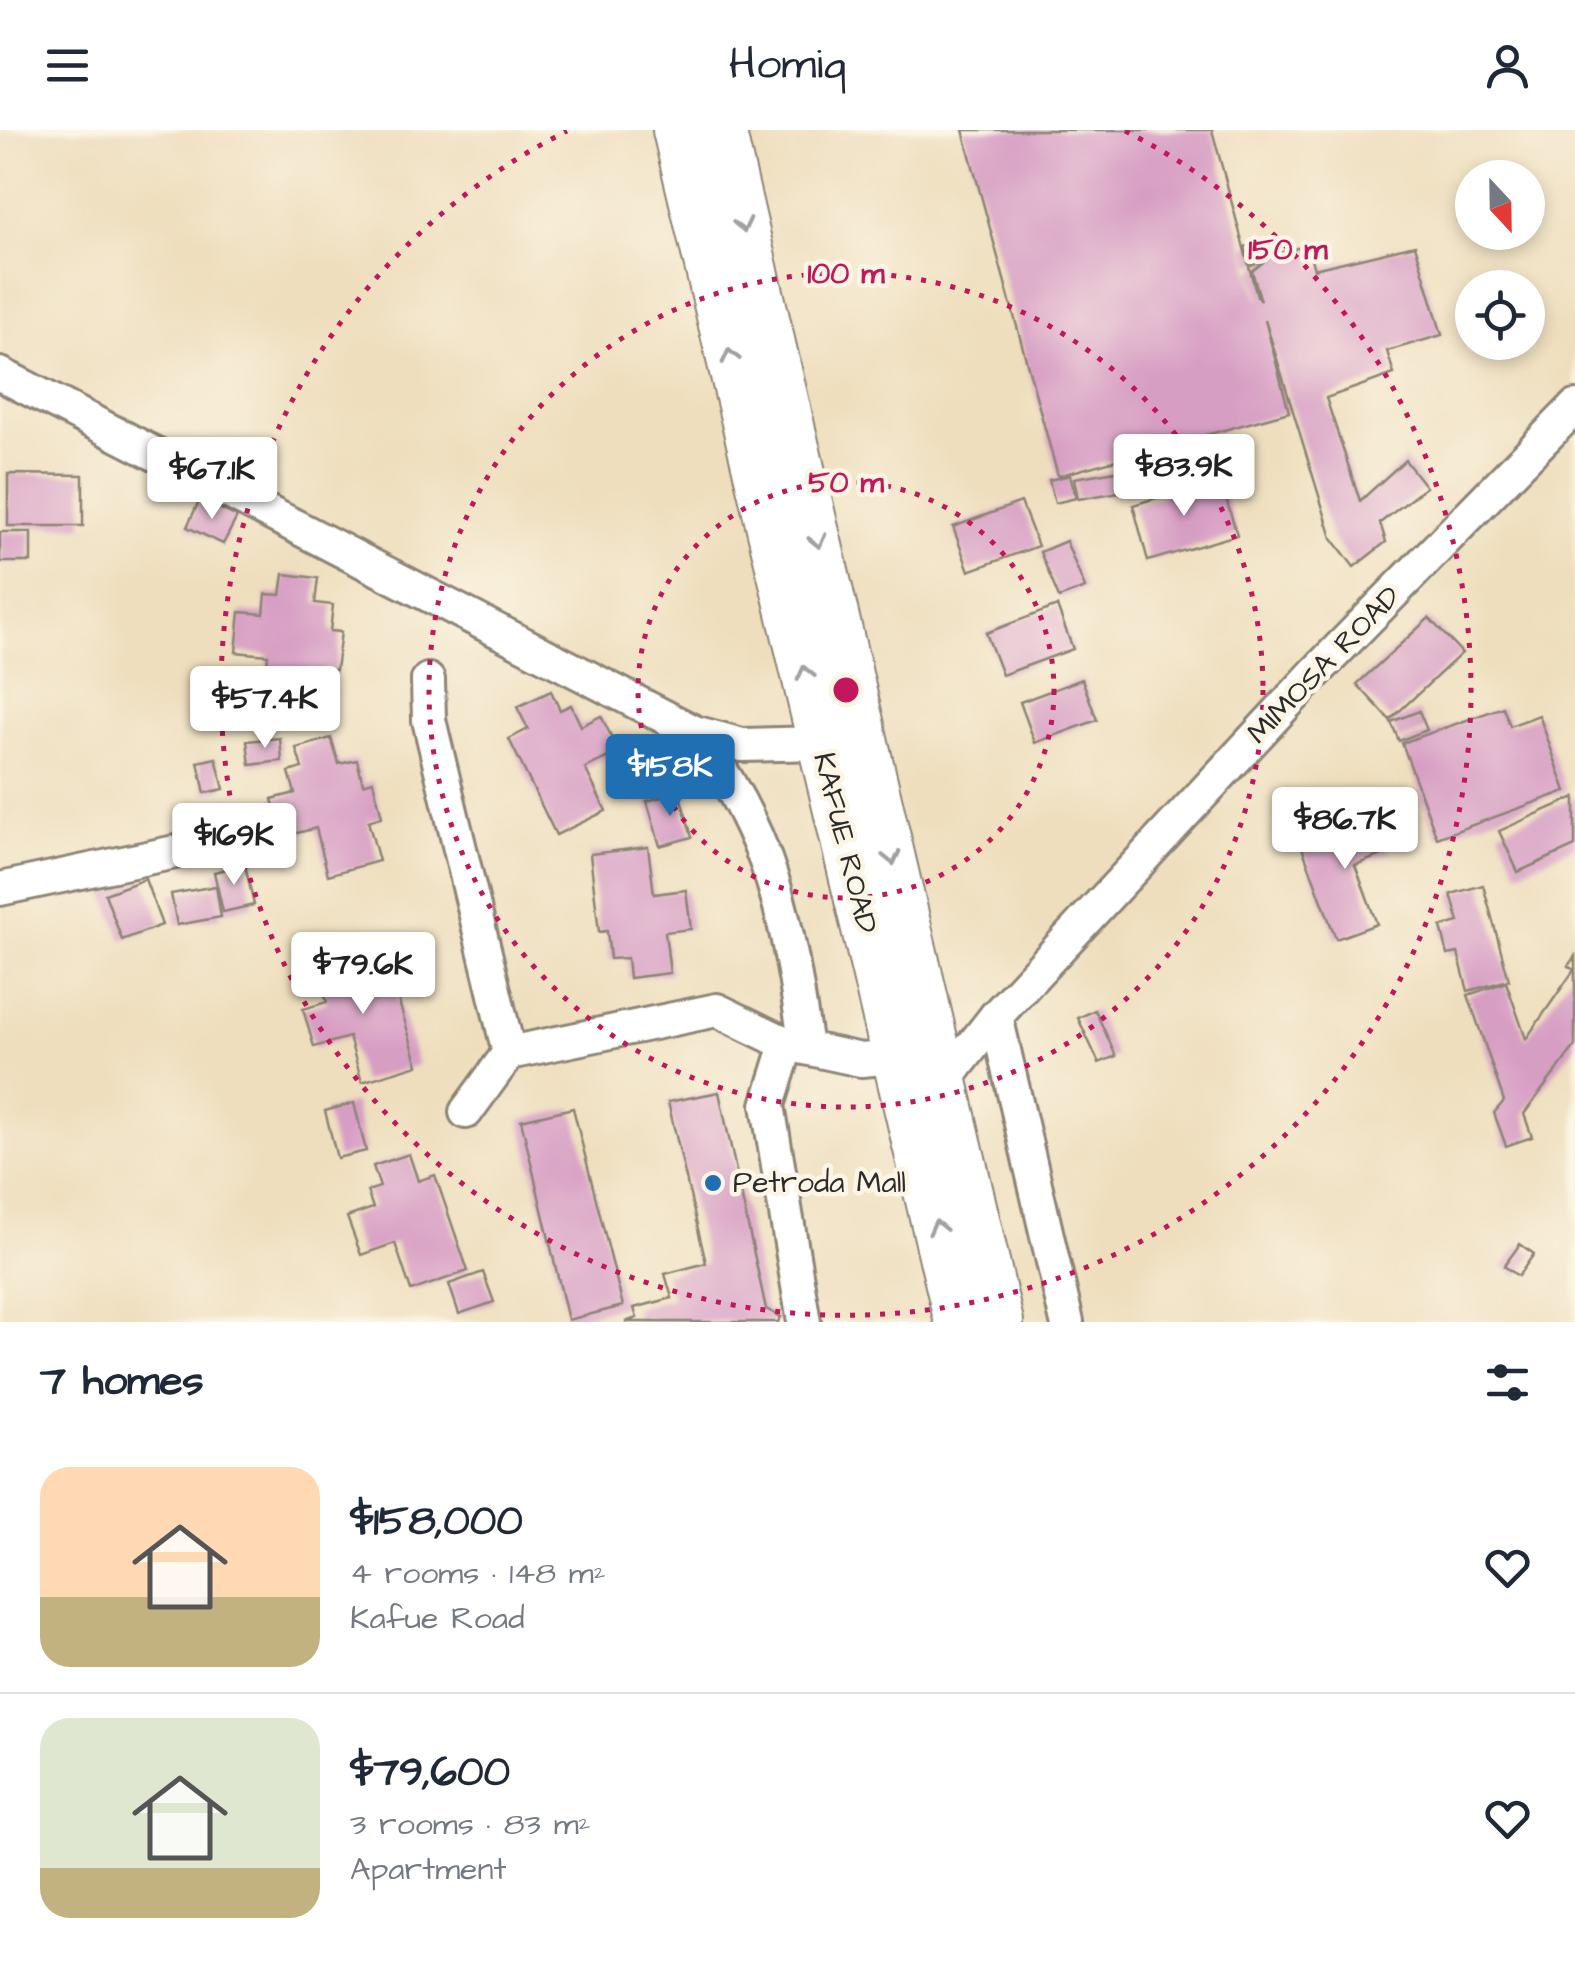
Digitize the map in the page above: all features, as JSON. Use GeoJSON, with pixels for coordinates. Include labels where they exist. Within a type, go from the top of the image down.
{"type":"FeatureCollection","features":[{"type":"Feature","properties":{"kind":"highway","name":"KAFUE ROAD"},"geometry":{"type":"LineString","coordinates":[[677,130],[959,1322]]}},
{"type":"Feature","properties":{"kind":"highway","name":"KAFUE ROAD"},"geometry":{"type":"LineString","coordinates":[[721,130],[1000,1322]]}},
{"type":"Feature","properties":{"kind":"street"},"geometry":{"type":"LineString","coordinates":[[0,374],[694,732],[742,745],[821,743]]}},
{"type":"Feature","properties":{"kind":"street"},"geometry":{"type":"LineString","coordinates":[[0,390],[36,393]]}},
{"type":"Feature","properties":{"kind":"street","name":"MIMOSA ROAD"},"geometry":{"type":"LineString","coordinates":[[944,1082],[996,1016],[1316,672],[1575,407]]}},
{"type":"Feature","properties":{"kind":"street"},"geometry":{"type":"LineString","coordinates":[[428,680],[429,720],[508,1052]]}},
{"type":"Feature","properties":{"kind":"street"},"geometry":{"type":"LineString","coordinates":[[694,732],[744,805],[788,924],[797,1046],[768,1105],[804,1322]]}},
{"type":"Feature","properties":{"kind":"street"},"geometry":{"type":"LineString","coordinates":[[0,889],[237,839]]}},
{"type":"Feature","properties":{"kind":"street"},"geometry":{"type":"LineString","coordinates":[[923,986],[934,1006],[952,1020],[975,1023],[996,1016],[1067,1322]]}},
{"type":"Feature","properties":{"kind":"street"},"geometry":{"type":"LineString","coordinates":[[466,1112],[508,1052],[717,1010],[797,1046],[861,1060],[898,1058]]}},
{"type":"Feature","properties":{"kind":"building"},"geometry":{"type":"Polygon","coordinates":[[[963,130],[1212,130],[1257,296],[1261,301],[1252,271],[1271,256],[1307,245],[1314,269],[1415,245],[1442,335],[1387,351],[1394,374],[1326,398],[1360,501],[1405,460],[1426,487],[1380,523],[1386,542],[1354,567],[1332,538],[1265,320],[1289,412],[1058,476],[963,130]]]}},
{"type":"Feature","properties":{"kind":"building"},"geometry":{"type":"Polygon","coordinates":[[[1260,241],[1267,259],[1251,265],[1245,247],[1260,241]]]}},
{"type":"Feature","properties":{"kind":"building"},"geometry":{"type":"Polygon","coordinates":[[[1140,467],[1143,488],[1078,499],[1074,478],[1140,467]]]}},
{"type":"Feature","properties":{"kind":"building"},"geometry":{"type":"Polygon","coordinates":[[[8,474],[83,475],[83,526],[8,526],[8,474]]]}},
{"type":"Feature","properties":{"kind":"building"},"geometry":{"type":"Polygon","coordinates":[[[1070,475],[1076,498],[1055,503],[1049,480],[1070,475]]]}},
{"type":"Feature","properties":{"kind":"building"},"geometry":{"type":"Polygon","coordinates":[[[1189,478],[1192,490],[1221,482],[1237,535],[1148,561],[1133,505],[1163,496],[1160,487],[1189,478]]]}},
{"type":"Feature","properties":{"kind":"building"},"geometry":{"type":"Polygon","coordinates":[[[200,499],[237,517],[223,544],[187,527],[200,499]]]}},
{"type":"Feature","properties":{"kind":"building"},"geometry":{"type":"Polygon","coordinates":[[[1021,502],[1038,546],[969,571],[953,527],[1021,502]]]}},
{"type":"Feature","properties":{"kind":"building"},"geometry":{"type":"Polygon","coordinates":[[[0,532],[31,532],[31,562],[0,562],[0,532]]]}},
{"type":"Feature","properties":{"kind":"building"},"geometry":{"type":"Polygon","coordinates":[[[1066,541],[1085,588],[1059,598],[1040,552],[1066,541]]]}},
{"type":"Feature","properties":{"kind":"building"},"geometry":{"type":"Polygon","coordinates":[[[284,574],[318,578],[315,603],[333,605],[330,631],[341,632],[336,670],[323,668],[318,708],[263,702],[268,655],[236,652],[240,612],[264,614],[266,594],[281,595],[284,574]]]}},
{"type":"Feature","properties":{"kind":"building"},"geometry":{"type":"Polygon","coordinates":[[[1057,606],[1073,649],[1002,675],[986,633],[1057,606]]]}},
{"type":"Feature","properties":{"kind":"building"},"geometry":{"type":"Polygon","coordinates":[[[1429,618],[1462,653],[1390,720],[1357,684],[1429,618]]]}},
{"type":"Feature","properties":{"kind":"building"},"geometry":{"type":"Polygon","coordinates":[[[1082,679],[1097,720],[1035,743],[1020,702],[1082,679]]]}},
{"type":"Feature","properties":{"kind":"building"},"geometry":{"type":"Polygon","coordinates":[[[551,691],[560,710],[571,705],[581,726],[601,716],[619,752],[585,768],[606,811],[556,835],[509,739],[528,729],[517,707],[551,691]]]}},
{"type":"Feature","properties":{"kind":"building"},"geometry":{"type":"Polygon","coordinates":[[[1503,707],[1510,726],[1539,715],[1566,791],[1437,838],[1402,743],[1503,707]]]}},
{"type":"Feature","properties":{"kind":"building"},"geometry":{"type":"Polygon","coordinates":[[[1419,711],[1427,730],[1399,741],[1391,722],[1419,711]]]}},
{"type":"Feature","properties":{"kind":"building"},"geometry":{"type":"Polygon","coordinates":[[[280,738],[282,761],[250,765],[247,741],[280,738]]]}},
{"type":"Feature","properties":{"kind":"building"},"geometry":{"type":"Polygon","coordinates":[[[331,738],[339,764],[357,760],[363,784],[373,781],[382,817],[368,821],[379,861],[328,875],[316,828],[282,837],[272,799],[295,793],[289,772],[302,768],[296,748],[331,738]]]}},
{"type":"Feature","properties":{"kind":"building"},"geometry":{"type":"Polygon","coordinates":[[[216,758],[224,789],[205,793],[198,762],[216,758]]]}},
{"type":"Feature","properties":{"kind":"building"},"geometry":{"type":"Polygon","coordinates":[[[679,792],[692,837],[660,846],[647,801],[679,792]]]}},
{"type":"Feature","properties":{"kind":"building"},"geometry":{"type":"Polygon","coordinates":[[[1575,797],[1575,846],[1518,872],[1499,831],[1575,797]]]}},
{"type":"Feature","properties":{"kind":"building"},"geometry":{"type":"Polygon","coordinates":[[[1376,814],[1390,852],[1355,865],[1377,924],[1336,939],[1300,842],[1376,814]]]}},
{"type":"Feature","properties":{"kind":"building"},"geometry":{"type":"Polygon","coordinates":[[[648,847],[654,894],[686,890],[691,929],[665,932],[670,973],[629,978],[627,958],[610,959],[607,931],[599,932],[590,854],[648,847]]]}},
{"type":"Feature","properties":{"kind":"building"},"geometry":{"type":"Polygon","coordinates":[[[245,865],[254,905],[223,912],[214,872],[245,865]]]}},
{"type":"Feature","properties":{"kind":"building"},"geometry":{"type":"Polygon","coordinates":[[[145,879],[162,925],[122,940],[105,894],[145,879]]]}},
{"type":"Feature","properties":{"kind":"building"},"geometry":{"type":"Polygon","coordinates":[[[1483,885],[1509,980],[1468,991],[1458,953],[1448,955],[1441,927],[1459,922],[1451,894],[1483,885]]]}},
{"type":"Feature","properties":{"kind":"building"},"geometry":{"type":"Polygon","coordinates":[[[216,886],[221,917],[177,925],[171,894],[216,886]]]}},
{"type":"Feature","properties":{"kind":"building"},"geometry":{"type":"Polygon","coordinates":[[[362,948],[370,975],[389,969],[418,1065],[362,1082],[349,1037],[314,1047],[303,1009],[327,1002],[321,983],[334,979],[328,958],[362,948]]]}},
{"type":"Feature","properties":{"kind":"building"},"geometry":{"type":"Polygon","coordinates":[[[1575,956],[1575,1046],[1524,1114],[1532,1137],[1506,1146],[1494,1113],[1504,1101],[1468,995],[1506,982],[1526,1039],[1574,970],[1568,966],[1575,956]]]}},
{"type":"Feature","properties":{"kind":"building"},"geometry":{"type":"Polygon","coordinates":[[[1095,1010],[1116,1056],[1099,1063],[1078,1018],[1095,1010]]]}},
{"type":"Feature","properties":{"kind":"building","name":"Petroda Mall"},"geometry":{"type":"Polygon","coordinates":[[[719,1092],[766,1309],[781,1317],[778,1322],[625,1322],[637,1318],[634,1308],[672,1298],[665,1274],[706,1263],[668,1102],[719,1092]]]}},
{"type":"Feature","properties":{"kind":"building"},"geometry":{"type":"Polygon","coordinates":[[[354,1103],[366,1151],[337,1158],[325,1111],[354,1103]]]}},
{"type":"Feature","properties":{"kind":"building"},"geometry":{"type":"Polygon","coordinates":[[[573,1108],[623,1306],[568,1320],[521,1120],[573,1108]]]}},
{"type":"Feature","properties":{"kind":"building"},"geometry":{"type":"Polygon","coordinates":[[[409,1154],[418,1181],[435,1175],[468,1271],[411,1291],[395,1243],[361,1255],[347,1217],[373,1208],[367,1191],[380,1187],[373,1166],[409,1154]]]}},
{"type":"Feature","properties":{"kind":"building"},"geometry":{"type":"Polygon","coordinates":[[[1520,1244],[1534,1254],[1518,1276],[1504,1266],[1520,1244]]]}},
{"type":"Feature","properties":{"kind":"building"},"geometry":{"type":"Polygon","coordinates":[[[483,1272],[494,1302],[459,1314],[449,1284],[483,1272]]]}},
{"type":"Feature","properties":{"kind":"place","name":"Petroda Mall"},"geometry":{"type":"Point","coordinates":[713,1183]}}]}
